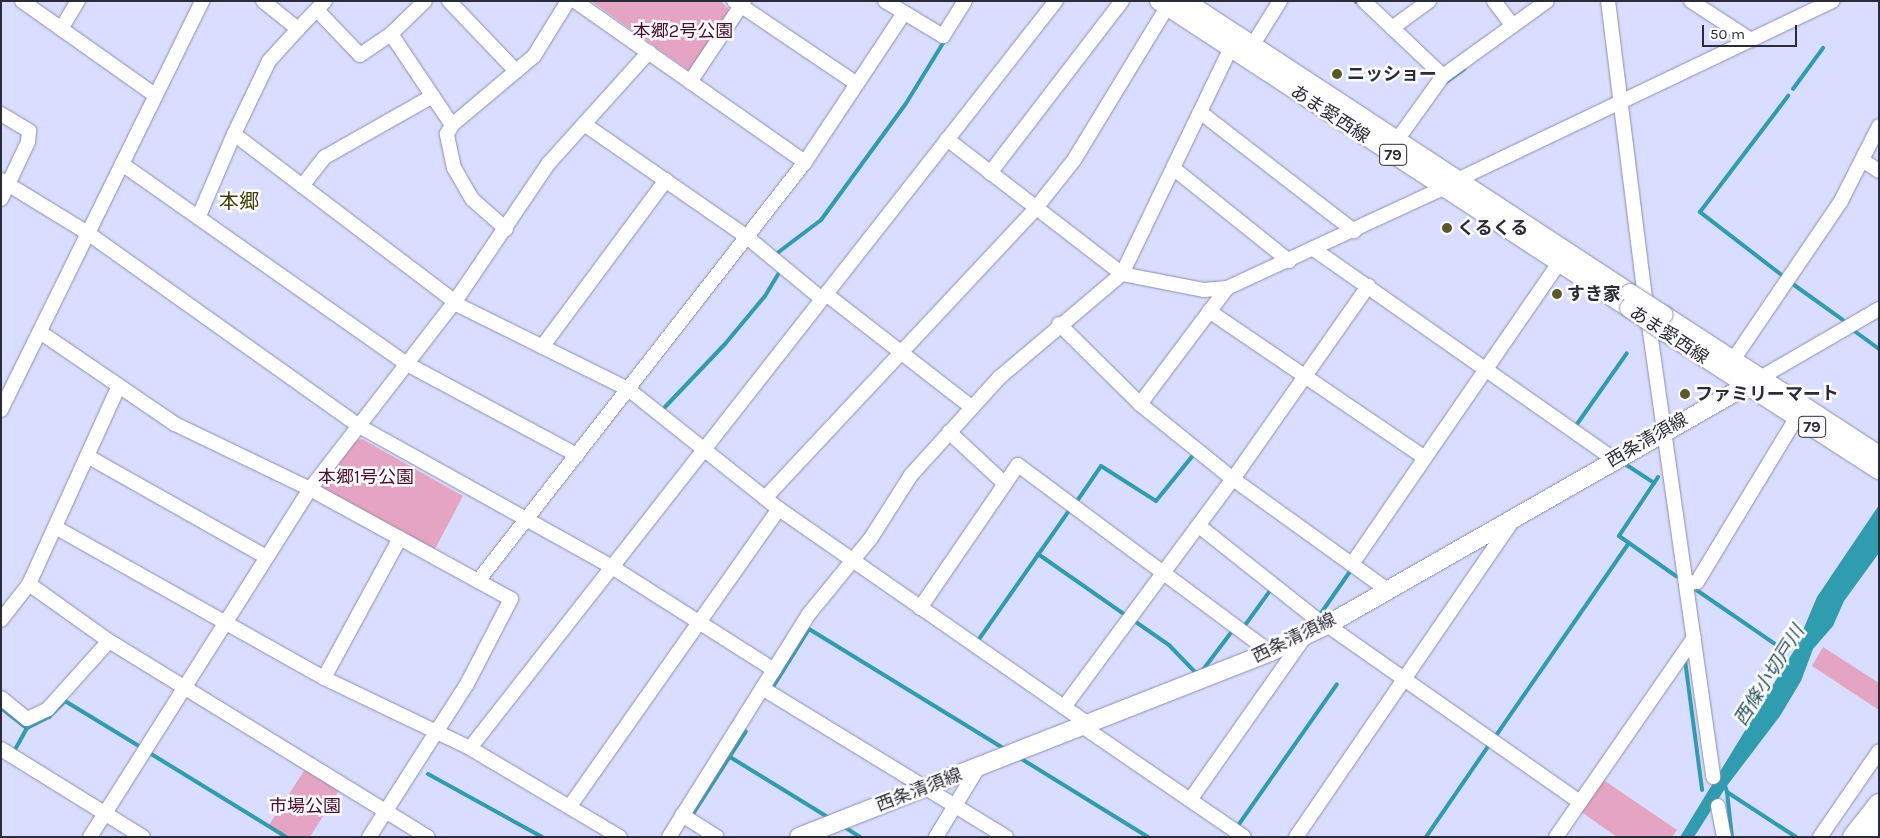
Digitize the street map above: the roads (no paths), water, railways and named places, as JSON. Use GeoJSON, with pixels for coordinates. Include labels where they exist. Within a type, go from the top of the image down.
{"type":"FeatureCollection","features":[{"type":"Feature","properties":{"kind":"highway"},"geometry":{"type":"LineString","coordinates":[[1853,837],[1879,804]]}},
{"type":"Feature","properties":{"kind":"highway"},"geometry":{"type":"LineString","coordinates":[[1862,837],[1879,812]]}},
{"type":"Feature","properties":{"kind":"highway"},"geometry":{"type":"LineString","coordinates":[[1875,837],[1879,831]]}},
{"type":"Feature","properties":{"kind":"main road","name":"あま愛西線"},"geometry":{"type":"LineString","coordinates":[[1185,1],[1397,140],[1450,184],[1559,263],[1629,300]]}},
{"type":"Feature","properties":{"kind":"main road","name":"あま愛西線"},"geometry":{"type":"LineString","coordinates":[[1167,3],[1231,48],[1450,184],[1752,381],[1879,455]]}},
{"type":"Feature","properties":{"kind":"main road","name":"あま愛西線"},"geometry":{"type":"LineString","coordinates":[[1663,323],[1733,360],[1752,381],[1797,417],[1879,470]]}},
{"type":"Feature","properties":{"kind":"main road","name":"西条清須線"},"geometry":{"type":"LineString","coordinates":[[799,837],[1270,652],[1306,635],[1752,381]]}},
{"type":"Feature","properties":{"kind":"street"},"geometry":{"type":"LineString","coordinates":[[22,1],[156,96]]}},
{"type":"Feature","properties":{"kind":"street"},"geometry":{"type":"LineString","coordinates":[[61,29],[78,1]]}},
{"type":"Feature","properties":{"kind":"street"},"geometry":{"type":"LineString","coordinates":[[1,410],[202,1]]}},
{"type":"Feature","properties":{"kind":"street"},"geometry":{"type":"LineString","coordinates":[[263,1],[298,30]]}},
{"type":"Feature","properties":{"kind":"street"},"geometry":{"type":"LineString","coordinates":[[199,216],[234,134],[269,61],[321,5],[360,55],[391,34],[425,1]]}},
{"type":"Feature","properties":{"kind":"street"},"geometry":{"type":"LineString","coordinates":[[449,1],[516,71]]}},
{"type":"Feature","properties":{"kind":"street"},"geometry":{"type":"LineString","coordinates":[[506,229],[472,200],[454,168],[447,134],[452,124],[534,56],[568,1]]}},
{"type":"Feature","properties":{"kind":"street"},"geometry":{"type":"LineString","coordinates":[[576,1],[805,162]]}},
{"type":"Feature","properties":{"kind":"street"},"geometry":{"type":"LineString","coordinates":[[885,1],[943,36],[965,1]]}},
{"type":"Feature","properties":{"kind":"street"},"geometry":{"type":"LineString","coordinates":[[470,748],[1056,1]]}},
{"type":"Feature","properties":{"kind":"street"},"geometry":{"type":"LineString","coordinates":[[990,173],[1122,1]]}},
{"type":"Feature","properties":{"kind":"street"},"geometry":{"type":"LineString","coordinates":[[1252,46],[1280,1]]}},
{"type":"Feature","properties":{"kind":"street"},"geometry":{"type":"LineString","coordinates":[[1364,1],[1443,76]]}},
{"type":"Feature","properties":{"kind":"street"},"geometry":{"type":"LineString","coordinates":[[1392,28],[1430,1]]}},
{"type":"Feature","properties":{"kind":"street"},"geometry":{"type":"LineString","coordinates":[[1494,1],[1513,26]]}},
{"type":"Feature","properties":{"kind":"street"},"geometry":{"type":"LineString","coordinates":[[1397,140],[1443,76],[1547,1]]}},
{"type":"Feature","properties":{"kind":"street"},"geometry":{"type":"LineString","coordinates":[[1608,1],[1664,431],[1713,777]]}},
{"type":"Feature","properties":{"kind":"street"},"geometry":{"type":"LineString","coordinates":[[1690,1],[1751,40]]}},
{"type":"Feature","properties":{"kind":"street"},"geometry":{"type":"LineString","coordinates":[[947,140],[1122,274],[1204,290],[1226,288],[1315,250],[1621,101],[1833,1]]}},
{"type":"Feature","properties":{"kind":"street"},"geometry":{"type":"LineString","coordinates":[[690,82],[740,3],[856,84]]}},
{"type":"Feature","properties":{"kind":"street"},"geometry":{"type":"LineString","coordinates":[[765,498],[1036,208],[1074,160],[1167,3]]}},
{"type":"Feature","properties":{"kind":"street"},"geometry":{"type":"LineString","coordinates":[[478,581],[805,162],[904,13]]}},
{"type":"Feature","properties":{"kind":"street"},"geometry":{"type":"LineString","coordinates":[[391,34],[452,124]]}},
{"type":"Feature","properties":{"kind":"street"},"geometry":{"type":"LineString","coordinates":[[669,837],[808,615],[852,561],[911,475],[971,407],[1059,324],[1122,274],[1231,48]]}},
{"type":"Feature","properties":{"kind":"street"},"geometry":{"type":"LineString","coordinates":[[90,837],[182,686],[310,490],[455,303],[548,164],[649,52]]}},
{"type":"Feature","properties":{"kind":"street"},"geometry":{"type":"LineString","coordinates":[[302,186],[325,158],[433,96]]}},
{"type":"Feature","properties":{"kind":"street"},"geometry":{"type":"LineString","coordinates":[[1200,112],[1354,231]]}},
{"type":"Feature","properties":{"kind":"street"},"geometry":{"type":"LineString","coordinates":[[1,114],[28,132],[28,142],[5,182],[1,199]]}},
{"type":"Feature","properties":{"kind":"street"},"geometry":{"type":"LineString","coordinates":[[584,124],[748,237],[824,297],[901,352],[971,407]]}},
{"type":"Feature","properties":{"kind":"street"},"geometry":{"type":"LineString","coordinates":[[1733,360],[1841,201],[1879,126]]}},
{"type":"Feature","properties":{"kind":"street"},"geometry":{"type":"LineString","coordinates":[[234,134],[455,303],[628,389],[702,451],[779,509],[1064,707],[1084,725],[1244,837]]}},
{"type":"Feature","properties":{"kind":"street"},"geometry":{"type":"LineString","coordinates":[[1862,160],[1879,171]]}},
{"type":"Feature","properties":{"kind":"street"},"geometry":{"type":"LineString","coordinates":[[122,164],[199,216],[408,364],[576,455]]}},
{"type":"Feature","properties":{"kind":"street"},"geometry":{"type":"LineString","coordinates":[[1173,168],[1289,261]]}},
{"type":"Feature","properties":{"kind":"street"},"geometry":{"type":"LineString","coordinates":[[542,347],[666,180]]}},
{"type":"Feature","properties":{"kind":"street"},"geometry":{"type":"LineString","coordinates":[[5,182],[88,234],[359,426],[612,567],[774,670]]}},
{"type":"Feature","properties":{"kind":"street"},"geometry":{"type":"LineString","coordinates":[[1315,250],[1613,459]]}},
{"type":"Feature","properties":{"kind":"street"},"geometry":{"type":"LineString","coordinates":[[1352,564],[1559,263]]}},
{"type":"Feature","properties":{"kind":"street"},"geometry":{"type":"LineString","coordinates":[[1064,707],[1233,479],[1368,286]]}},
{"type":"Feature","properties":{"kind":"street"},"geometry":{"type":"LineString","coordinates":[[1140,404],[1226,288]]}},
{"type":"Feature","properties":{"kind":"street"},"geometry":{"type":"LineString","coordinates":[[1752,381],[1879,309]]}},
{"type":"Feature","properties":{"kind":"street"},"geometry":{"type":"LineString","coordinates":[[1209,311],[1425,458]]}},
{"type":"Feature","properties":{"kind":"street"},"geometry":{"type":"LineString","coordinates":[[1059,324],[1140,404],[1233,479],[1386,589]]}},
{"type":"Feature","properties":{"kind":"street"},"geometry":{"type":"LineString","coordinates":[[40,332],[175,424],[310,490],[511,599],[467,684],[369,837]]}},
{"type":"Feature","properties":{"kind":"street"},"geometry":{"type":"LineString","coordinates":[[2,618],[29,584],[118,386]]}},
{"type":"Feature","properties":{"kind":"street"},"geometry":{"type":"LineString","coordinates":[[1686,583],[1697,582],[1797,417]]}},
{"type":"Feature","properties":{"kind":"street"},"geometry":{"type":"LineString","coordinates":[[949,432],[1005,484]]}},
{"type":"Feature","properties":{"kind":"street"},"geometry":{"type":"LineString","coordinates":[[87,456],[266,557]]}},
{"type":"Feature","properties":{"kind":"street"},"geometry":{"type":"LineString","coordinates":[[920,608],[1018,465],[1270,652]]}},
{"type":"Feature","properties":{"kind":"street"},"geometry":{"type":"LineString","coordinates":[[570,806],[697,622],[779,509]]}},
{"type":"Feature","properties":{"kind":"street"},"geometry":{"type":"LineString","coordinates":[[1296,837],[1406,680],[1516,515]]}},
{"type":"Feature","properties":{"kind":"street"},"geometry":{"type":"LineString","coordinates":[[1198,526],[1326,625],[1580,802]]}},
{"type":"Feature","properties":{"kind":"street"},"geometry":{"type":"LineString","coordinates":[[55,527],[223,624],[324,678],[470,748],[620,837]]}},
{"type":"Feature","properties":{"kind":"street"},"geometry":{"type":"LineString","coordinates":[[324,678],[400,538]]}},
{"type":"Feature","properties":{"kind":"street"},"geometry":{"type":"LineString","coordinates":[[29,584],[109,641],[428,837]]}},
{"type":"Feature","properties":{"kind":"street"},"geometry":{"type":"LineString","coordinates":[[1190,800],[1306,635]]}},
{"type":"Feature","properties":{"kind":"street"},"geometry":{"type":"LineString","coordinates":[[1556,837],[1694,638]]}},
{"type":"Feature","properties":{"kind":"street"},"geometry":{"type":"LineString","coordinates":[[1,698],[27,719],[48,709],[109,641]]}},
{"type":"Feature","properties":{"kind":"street"},"geometry":{"type":"LineString","coordinates":[[762,688],[1006,837]]}},
{"type":"Feature","properties":{"kind":"street"},"geometry":{"type":"LineString","coordinates":[[1,749],[143,837]]}},
{"type":"Feature","properties":{"kind":"street"},"geometry":{"type":"LineString","coordinates":[[1820,837],[1879,751]]}},
{"type":"Feature","properties":{"kind":"street"},"geometry":{"type":"LineString","coordinates":[[936,837],[979,766]]}},
{"type":"Feature","properties":{"kind":"street"},"geometry":{"type":"LineString","coordinates":[[1718,806],[1724,837]]}},
{"type":"Feature","properties":{"kind":"street"},"geometry":{"type":"LineString","coordinates":[[682,815],[717,837]]}},
{"type":"Feature","properties":{"kind":"waterway"},"geometry":{"type":"LineString","coordinates":[[776,254],[821,220],[905,105],[945,40]]}},
{"type":"Feature","properties":{"kind":"waterway"},"geometry":{"type":"LineString","coordinates":[[1793,89],[1823,48]]}},
{"type":"Feature","properties":{"kind":"waterway"},"geometry":{"type":"LineString","coordinates":[[1445,83],[1464,69]]}},
{"type":"Feature","properties":{"kind":"waterway"},"geometry":{"type":"LineString","coordinates":[[1783,276],[1700,212],[1788,96]]}},
{"type":"Feature","properties":{"kind":"waterway"},"geometry":{"type":"LineString","coordinates":[[665,407],[725,344],[765,296],[778,274]]}},
{"type":"Feature","properties":{"kind":"waterway"},"geometry":{"type":"LineString","coordinates":[[1790,282],[1843,320]]}},
{"type":"Feature","properties":{"kind":"waterway"},"geometry":{"type":"LineString","coordinates":[[1853,330],[1879,349]]}},
{"type":"Feature","properties":{"kind":"waterway"},"geometry":{"type":"LineString","coordinates":[[1575,427],[1627,353]]}},
{"type":"Feature","properties":{"kind":"waterway"},"geometry":{"type":"LineString","coordinates":[[1075,504],[1101,466],[1156,501],[1194,454]]}},
{"type":"Feature","properties":{"kind":"waterway"},"geometry":{"type":"LineString","coordinates":[[1625,464],[1654,483]]}},
{"type":"Feature","properties":{"kind":"waterway"},"geometry":{"type":"LineString","coordinates":[[1658,477],[1619,536],[1676,576]]}},
{"type":"Feature","properties":{"kind":"waterway"},"geometry":{"type":"LineString","coordinates":[[977,642],[1070,509]]}},
{"type":"Feature","properties":{"kind":"waterway"},"geometry":{"type":"LineString","coordinates":[[1495,737],[1629,543]]}},
{"type":"Feature","properties":{"kind":"waterway"},"geometry":{"type":"LineString","coordinates":[[1038,554],[1127,616]]}},
{"type":"Feature","properties":{"kind":"waterway"},"geometry":{"type":"LineString","coordinates":[[1319,616],[1351,570]]}},
{"type":"Feature","properties":{"kind":"waterway"},"geometry":{"type":"LineString","coordinates":[[1243,628],[1272,588]]}},
{"type":"Feature","properties":{"kind":"waterway","name":"西條小切戸川"},"geometry":{"type":"LineString","coordinates":[[1695,589],[1781,648]]}},
{"type":"Feature","properties":{"kind":"waterway"},"geometry":{"type":"LineString","coordinates":[[1133,620],[1169,645],[1196,673],[1202,671],[1233,630]]}},
{"type":"Feature","properties":{"kind":"waterway"},"geometry":{"type":"LineString","coordinates":[[773,687],[809,629],[1005,749]]}},
{"type":"Feature","properties":{"kind":"waterway"},"geometry":{"type":"LineString","coordinates":[[1685,660],[1702,790]]}},
{"type":"Feature","properties":{"kind":"waterway"},"geometry":{"type":"LineString","coordinates":[[1237,827],[1337,684]]}},
{"type":"Feature","properties":{"kind":"waterway"},"geometry":{"type":"LineString","coordinates":[[27,728],[49,717],[65,701],[139,746]]}},
{"type":"Feature","properties":{"kind":"waterway"},"geometry":{"type":"LineString","coordinates":[[1,708],[27,728],[14,751]]}},
{"type":"Feature","properties":{"kind":"waterway"},"geometry":{"type":"LineString","coordinates":[[693,814],[746,731]]}},
{"type":"Feature","properties":{"kind":"waterway"},"geometry":{"type":"LineString","coordinates":[[1426,837],[1489,745]]}},
{"type":"Feature","properties":{"kind":"waterway"},"geometry":{"type":"LineString","coordinates":[[148,752],[286,837]]}},
{"type":"Feature","properties":{"kind":"waterway"},"geometry":{"type":"LineString","coordinates":[[730,757],[829,818]]}},
{"type":"Feature","properties":{"kind":"waterway"},"geometry":{"type":"LineString","coordinates":[[1020,758],[1148,837]]}},
{"type":"Feature","properties":{"kind":"waterway"},"geometry":{"type":"LineString","coordinates":[[428,774],[542,837]]}},
{"type":"Feature","properties":{"kind":"waterway"},"geometry":{"type":"LineString","coordinates":[[1724,782],[1727,792],[1796,837]]}},
{"type":"Feature","properties":{"kind":"waterway"},"geometry":{"type":"LineString","coordinates":[[1727,792],[1732,837]]}},
{"type":"Feature","properties":{"kind":"waterway"},"geometry":{"type":"LineString","coordinates":[[846,828],[860,837]]}},
{"type":"Feature","properties":{"kind":"place","name":"ニッショー"},"geometry":{"type":"Point","coordinates":[1337,74]}},
{"type":"Feature","properties":{"kind":"place","name":"くるくる"},"geometry":{"type":"Point","coordinates":[1447,228]}},
{"type":"Feature","properties":{"kind":"place","name":"すき家"},"geometry":{"type":"Point","coordinates":[1557,294]}},
{"type":"Feature","properties":{"kind":"place","name":"ファミリーマート"},"geometry":{"type":"Point","coordinates":[1685,394]}},
{"type":"Feature","properties":{"kind":"district","name":"本郷"},"geometry":{"type":"Point","coordinates":[239,201]}},
{"type":"Feature","properties":{"kind":"park label","name":"本郷2号公園"},"geometry":{"type":"Point","coordinates":[683,31]}},
{"type":"Feature","properties":{"kind":"park label","name":"本郷1号公園"},"geometry":{"type":"Point","coordinates":[366,477]}},
{"type":"Feature","properties":{"kind":"park label","name":"市場公園"},"geometry":{"type":"Point","coordinates":[305,806]}}]}
